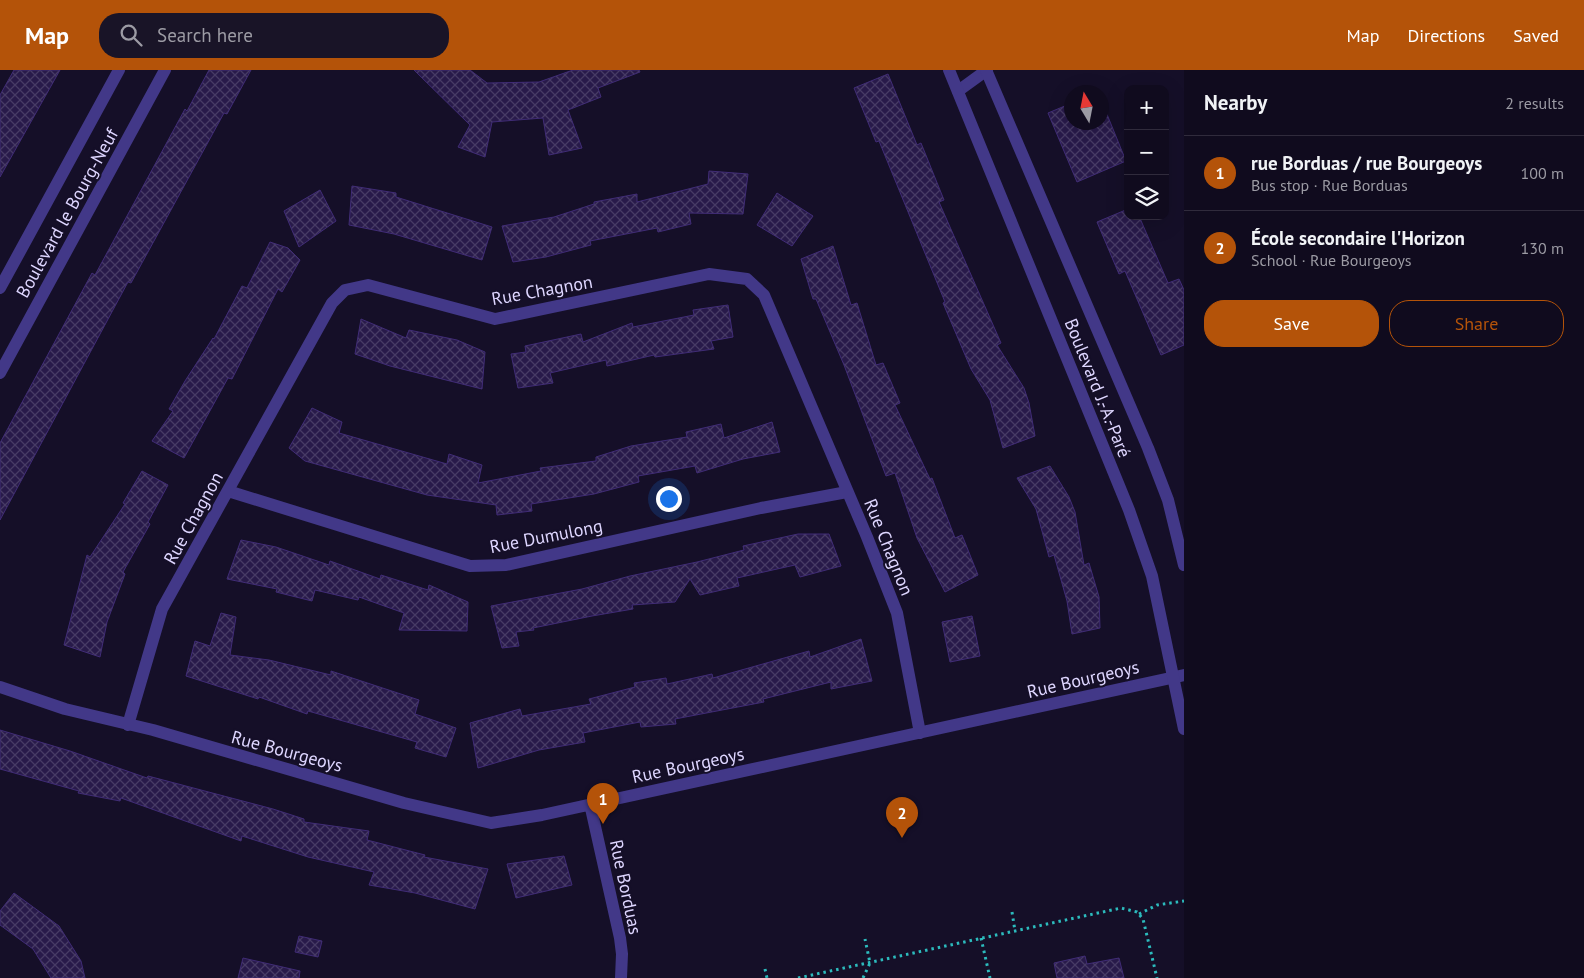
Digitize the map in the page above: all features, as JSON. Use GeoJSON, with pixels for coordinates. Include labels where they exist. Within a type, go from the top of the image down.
{"type":"FeatureCollection","features":[{"type":"Feature","properties":{"kind":"street","name":"Boulevard le Bourg-Neuf"},"geometry":{"type":"LineString","coordinates":[[0,288],[119,70]]}},
{"type":"Feature","properties":{"kind":"street","name":"Boulevard le Bourg-Neuf"},"geometry":{"type":"LineString","coordinates":[[0,373],[165,70]]}},
{"type":"Feature","properties":{"kind":"street","name":"Boulevard J.-A.-Paré"},"geometry":{"type":"LineString","coordinates":[[949,70],[1129,510],[1152,576],[1179,676],[1184,729]]}},
{"type":"Feature","properties":{"kind":"street","name":"Boulevard J.-A.-Paré"},"geometry":{"type":"LineString","coordinates":[[987,70],[1148,448],[1168,500],[1184,565]]}},
{"type":"Feature","properties":{"kind":"street"},"geometry":{"type":"LineString","coordinates":[[958,91],[987,70]]}},
{"type":"Feature","properties":{"kind":"street","name":"Rue Chagnon"},"geometry":{"type":"LineString","coordinates":[[128,725],[162,608],[332,303],[346,290],[368,285],[494,319],[709,274],[747,280],[764,296],[897,613],[920,733]]}},
{"type":"Feature","properties":{"kind":"street","name":"Rue Dumulong"},"geometry":{"type":"LineString","coordinates":[[228,491],[470,566],[512,563],[761,508],[847,492]]}},
{"type":"Feature","properties":{"kind":"street","name":"Rue Bourgeoys"},"geometry":{"type":"LineString","coordinates":[[0,688],[66,709],[153,730],[404,803],[491,823],[590,804],[1179,676]]}},
{"type":"Feature","properties":{"kind":"street","name":"Rue Borduas"},"geometry":{"type":"LineString","coordinates":[[590,804],[620,938],[622,954],[621,978]]}},
{"type":"Feature","properties":{"kind":"path"},"geometry":{"type":"LineString","coordinates":[[1139,914],[1157,905],[1184,901]]}},
{"type":"Feature","properties":{"kind":"path"},"geometry":{"type":"LineString","coordinates":[[798,978],[1121,908],[1129,908],[1139,914],[1146,924],[1157,978]]}},
{"type":"Feature","properties":{"kind":"path"},"geometry":{"type":"LineString","coordinates":[[1012,912],[1015,931]]}},
{"type":"Feature","properties":{"kind":"path"},"geometry":{"type":"LineString","coordinates":[[981,938],[990,978]]}},
{"type":"Feature","properties":{"kind":"path"},"geometry":{"type":"LineString","coordinates":[[863,978],[870,963],[865,939]]}},
{"type":"Feature","properties":{"kind":"path"},"geometry":{"type":"LineString","coordinates":[[765,969],[767,978]]}},
{"type":"Feature","properties":{"kind":"building"},"geometry":{"type":"Polygon","coordinates":[[[14,70],[60,70],[0,177],[0,95],[14,70]]]}},
{"type":"Feature","properties":{"kind":"building"},"geometry":{"type":"Polygon","coordinates":[[[209,70],[251,70],[227,114],[224,113],[131,283],[128,282],[0,520],[0,443],[92,273],[95,275],[185,109],[187,111],[209,70]]]}},
{"type":"Feature","properties":{"kind":"building"},"geometry":{"type":"Polygon","coordinates":[[[414,70],[470,70],[487,83],[539,82],[573,70],[639,70],[640,72],[598,88],[601,97],[568,110],[582,148],[549,155],[543,118],[492,122],[485,157],[458,147],[470,125],[414,70]]]}},
{"type":"Feature","properties":{"kind":"building"},"geometry":{"type":"Polygon","coordinates":[[[888,74],[917,145],[921,143],[944,200],[939,202],[1001,343],[997,345],[1024,388],[1029,403],[1035,436],[1003,448],[990,400],[971,369],[879,141],[876,142],[854,88],[888,74]]]}},
{"type":"Feature","properties":{"kind":"building"},"geometry":{"type":"Polygon","coordinates":[[[1064,106],[1064,130],[1109,130],[1109,119],[1124,156],[1124,162],[1077,182],[1048,113],[1064,106]]]}},
{"type":"Feature","properties":{"kind":"building"},"geometry":{"type":"Polygon","coordinates":[[[709,171],[748,174],[743,214],[689,213],[691,224],[658,232],[657,228],[590,241],[591,245],[546,257],[513,262],[502,226],[554,217],[594,204],[594,202],[637,194],[637,202],[708,184],[709,171]]]}},
{"type":"Feature","properties":{"kind":"building"},"geometry":{"type":"Polygon","coordinates":[[[352,186],[396,193],[396,197],[492,227],[482,260],[394,234],[349,225],[352,186]]]}},
{"type":"Feature","properties":{"kind":"building"},"geometry":{"type":"Polygon","coordinates":[[[320,190],[336,221],[299,247],[284,211],[320,190]]]}},
{"type":"Feature","properties":{"kind":"building"},"geometry":{"type":"Polygon","coordinates":[[[777,193],[813,216],[792,246],[757,225],[777,193]]]}},
{"type":"Feature","properties":{"kind":"building"},"geometry":{"type":"Polygon","coordinates":[[[1124,211],[1124,220],[1141,220],[1168,283],[1179,279],[1184,290],[1184,345],[1161,355],[1125,271],[1119,274],[1097,222],[1124,211]]]}},
{"type":"Feature","properties":{"kind":"building"},"geometry":{"type":"Polygon","coordinates":[[[270,242],[288,248],[300,260],[282,292],[278,289],[232,379],[228,378],[184,458],[152,441],[173,411],[169,409],[185,381],[214,339],[242,286],[247,288],[270,242]]]}},
{"type":"Feature","properties":{"kind":"building"},"geometry":{"type":"Polygon","coordinates":[[[833,246],[851,305],[857,303],[876,365],[883,363],[900,403],[895,405],[930,479],[932,478],[955,538],[962,535],[978,575],[945,592],[917,538],[895,473],[886,476],[844,365],[816,299],[813,299],[801,259],[833,246]]]}},
{"type":"Feature","properties":{"kind":"building"},"geometry":{"type":"Polygon","coordinates":[[[728,305],[733,337],[711,341],[714,349],[655,357],[654,355],[607,366],[606,360],[550,373],[553,383],[518,388],[511,354],[526,352],[525,346],[581,334],[583,342],[632,323],[633,327],[694,315],[693,310],[728,305]]]}},
{"type":"Feature","properties":{"kind":"building"},"geometry":{"type":"Polygon","coordinates":[[[361,319],[406,338],[409,330],[457,340],[485,352],[482,389],[390,366],[355,354],[361,319]]]}},
{"type":"Feature","properties":{"kind":"building"},"geometry":{"type":"Polygon","coordinates":[[[312,408],[342,422],[339,433],[447,464],[449,454],[482,465],[478,483],[541,471],[540,468],[596,461],[596,457],[631,446],[687,437],[686,432],[721,424],[724,438],[772,422],[780,452],[743,459],[697,473],[695,466],[638,476],[639,482],[594,494],[531,504],[532,511],[497,515],[496,505],[427,495],[305,461],[289,448],[312,408]]]}},
{"type":"Feature","properties":{"kind":"building"},"geometry":{"type":"Polygon","coordinates":[[[1050,466],[1069,497],[1075,512],[1084,565],[1089,563],[1099,597],[1100,628],[1072,634],[1067,601],[1054,555],[1049,557],[1036,509],[1017,478],[1050,466]]]}},
{"type":"Feature","properties":{"kind":"building"},"geometry":{"type":"Polygon","coordinates":[[[142,471],[168,485],[148,522],[150,524],[123,572],[125,574],[107,622],[100,657],[64,645],[87,555],[90,557],[125,504],[123,503],[142,471]]]}},
{"type":"Feature","properties":{"kind":"building"},"geometry":{"type":"Polygon","coordinates":[[[798,534],[829,534],[841,566],[800,577],[795,565],[737,578],[739,586],[700,595],[690,579],[675,602],[632,605],[633,609],[533,628],[534,630],[516,632],[519,646],[502,648],[491,606],[582,589],[630,576],[697,562],[744,550],[743,546],[798,534]]]}},
{"type":"Feature","properties":{"kind":"building"},"geometry":{"type":"Polygon","coordinates":[[[241,540],[276,547],[329,565],[330,561],[380,579],[381,575],[428,590],[429,585],[468,602],[467,631],[399,630],[404,613],[359,597],[358,600],[315,590],[312,601],[276,592],[277,589],[227,579],[241,540]]]}},
{"type":"Feature","properties":{"kind":"building"},"geometry":{"type":"Polygon","coordinates":[[[221,613],[236,617],[230,655],[269,660],[331,675],[331,671],[419,700],[415,714],[456,728],[446,757],[415,748],[417,742],[308,711],[307,714],[259,697],[258,699],[186,676],[195,641],[210,646],[221,613]]]}},
{"type":"Feature","properties":{"kind":"building"},"geometry":{"type":"Polygon","coordinates":[[[972,616],[980,656],[950,662],[942,622],[972,616]]]}},
{"type":"Feature","properties":{"kind":"building"},"geometry":{"type":"Polygon","coordinates":[[[861,639],[872,681],[831,689],[831,682],[763,699],[764,702],[675,719],[676,724],[641,727],[640,722],[583,733],[585,742],[539,750],[478,768],[470,723],[520,709],[522,716],[591,704],[589,699],[635,687],[634,683],[666,678],[667,684],[712,674],[713,678],[809,651],[810,657],[861,639]]]}},
{"type":"Feature","properties":{"kind":"building"},"geometry":{"type":"Polygon","coordinates":[[[0,730],[70,751],[147,778],[148,776],[273,809],[304,819],[304,822],[369,831],[367,840],[425,855],[424,857],[488,869],[475,909],[415,893],[369,885],[374,872],[308,857],[242,836],[241,841],[121,798],[120,801],[78,793],[79,791],[0,769],[0,730]]]}},
{"type":"Feature","properties":{"kind":"building"},"geometry":{"type":"Polygon","coordinates":[[[564,856],[572,885],[516,898],[507,864],[564,856]]]}},
{"type":"Feature","properties":{"kind":"building"},"geometry":{"type":"Polygon","coordinates":[[[14,893],[59,926],[81,961],[85,978],[51,978],[33,949],[0,925],[0,911],[14,893]]]}},
{"type":"Feature","properties":{"kind":"building"},"geometry":{"type":"Polygon","coordinates":[[[299,936],[322,941],[318,957],[295,952],[299,936]]]}},
{"type":"Feature","properties":{"kind":"building"},"geometry":{"type":"Polygon","coordinates":[[[1085,956],[1087,964],[1119,958],[1124,978],[1057,978],[1054,963],[1085,956]]]}},
{"type":"Feature","properties":{"kind":"building"},"geometry":{"type":"Polygon","coordinates":[[[243,958],[300,971],[299,978],[238,978],[243,958]]]}},
{"type":"Feature","properties":{"kind":"place","name":"rue Borduas / rue Bourgeoys"},"geometry":{"type":"Point","coordinates":[603,824]}},
{"type":"Feature","properties":{"kind":"place","name":"École secondaire l'Horizon"},"geometry":{"type":"Point","coordinates":[902,838]}}]}
